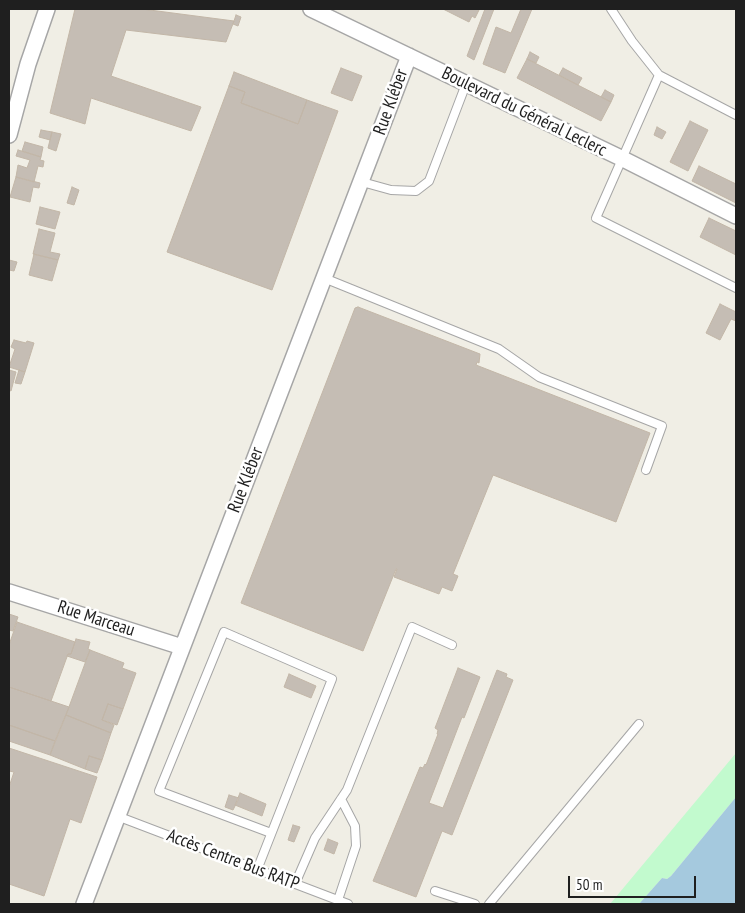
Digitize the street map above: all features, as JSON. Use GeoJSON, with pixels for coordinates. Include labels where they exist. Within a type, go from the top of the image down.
{"type":"FeatureCollection","features":[{"type":"Feature","properties":{"kind":"street"},"geometry":{"type":"LineString","coordinates":[[9,135],[28,64],[47,9]]}},
{"type":"Feature","properties":{"kind":"street","name":"Boulevard du Général Leclerc"},"geometry":{"type":"LineString","coordinates":[[311,9],[623,159],[736,216]]}},
{"type":"Feature","properties":{"kind":"street","name":"Rue Kléber"},"geometry":{"type":"LineString","coordinates":[[84,904],[362,182],[408,56]]}},
{"type":"Feature","properties":{"kind":"street","name":"Rue Marceau"},"geometry":{"type":"LineString","coordinates":[[9,592],[182,647]]}},
{"type":"Feature","properties":{"kind":"lane"},"geometry":{"type":"LineString","coordinates":[[611,9],[632,41],[659,75],[736,115]]}},
{"type":"Feature","properties":{"kind":"lane"},"geometry":{"type":"LineString","coordinates":[[659,75],[596,218],[736,288]]}},
{"type":"Feature","properties":{"kind":"lane"},"geometry":{"type":"LineString","coordinates":[[362,182],[391,190],[416,191],[429,181],[466,84]]}},
{"type":"Feature","properties":{"kind":"lane"},"geometry":{"type":"LineString","coordinates":[[324,278],[499,349],[539,377],[662,426],[646,470]]}},
{"type":"Feature","properties":{"kind":"lane"},"geometry":{"type":"LineString","coordinates":[[295,884],[315,838],[347,790],[412,627],[452,645]]}},
{"type":"Feature","properties":{"kind":"lane"},"geometry":{"type":"LineString","coordinates":[[257,870],[332,679],[224,632],[159,791],[271,833]]}},
{"type":"Feature","properties":{"kind":"lane"},"geometry":{"type":"LineString","coordinates":[[489,904],[639,724]]}},
{"type":"Feature","properties":{"kind":"lane"},"geometry":{"type":"LineString","coordinates":[[338,900],[356,846],[355,826],[341,799]]}},
{"type":"Feature","properties":{"kind":"lane","name":"Accès Centre Bus RATP"},"geometry":{"type":"LineString","coordinates":[[117,816],[348,904]]}},
{"type":"Feature","properties":{"kind":"lane"},"geometry":{"type":"LineString","coordinates":[[435,891],[475,904]]}},
{"type":"Feature","properties":{"kind":"green space"},"geometry":{"type":"Polygon","coordinates":[[[736,753],[736,797],[671,876],[667,879],[662,878],[639,904],[610,904],[736,753]]]}},
{"type":"Feature","properties":{"kind":"water"},"geometry":{"type":"Polygon","coordinates":[[[736,797],[736,904],[639,904],[662,878],[667,879],[671,876],[736,797]]]}},
{"type":"Feature","properties":{"kind":"building"},"geometry":{"type":"Polygon","coordinates":[[[75,9],[142,9],[234,21],[226,42],[126,30],[111,76],[201,107],[191,131],[91,98],[85,124],[50,113],[75,9]]]}},
{"type":"Feature","properties":{"kind":"building"},"geometry":{"type":"Polygon","coordinates":[[[443,9],[479,10],[475,18],[472,16],[469,22],[443,9]]]}},
{"type":"Feature","properties":{"kind":"building"},"geometry":{"type":"Polygon","coordinates":[[[485,9],[494,9],[474,60],[467,56],[485,9]]]}},
{"type":"Feature","properties":{"kind":"building"},"geometry":{"type":"Polygon","coordinates":[[[521,9],[532,9],[505,73],[483,64],[496,27],[511,33],[521,9]]]}},
{"type":"Feature","properties":{"kind":"building"},"geometry":{"type":"Polygon","coordinates":[[[236,15],[241,17],[238,26],[233,24],[236,15]]]}},
{"type":"Feature","properties":{"kind":"building"},"geometry":{"type":"Polygon","coordinates":[[[530,52],[539,57],[536,63],[527,59],[530,52]]]}},
{"type":"Feature","properties":{"kind":"building"},"geometry":{"type":"Polygon","coordinates":[[[527,59],[611,102],[601,121],[517,78],[527,59]]]}},
{"type":"Feature","properties":{"kind":"building"},"geometry":{"type":"Polygon","coordinates":[[[341,68],[362,76],[352,101],[331,93],[341,68]]]}},
{"type":"Feature","properties":{"kind":"building"},"geometry":{"type":"Polygon","coordinates":[[[563,68],[582,78],[578,85],[559,75],[563,68]]]}},
{"type":"Feature","properties":{"kind":"building"},"geometry":{"type":"Polygon","coordinates":[[[234,72],[307,100],[298,124],[241,103],[245,92],[229,86],[234,72]]]}},
{"type":"Feature","properties":{"kind":"building"},"geometry":{"type":"Polygon","coordinates":[[[229,86],[245,92],[241,103],[298,124],[307,100],[338,111],[272,290],[167,252],[229,86]]]}},
{"type":"Feature","properties":{"kind":"building"},"geometry":{"type":"Polygon","coordinates":[[[605,90],[614,95],[611,102],[601,97],[605,90]]]}},
{"type":"Feature","properties":{"kind":"building"},"geometry":{"type":"Polygon","coordinates":[[[690,121],[708,130],[688,171],[670,162],[690,121]]]}},
{"type":"Feature","properties":{"kind":"building"},"geometry":{"type":"Polygon","coordinates":[[[657,127],[666,132],[662,139],[654,135],[657,127]]]}},
{"type":"Feature","properties":{"kind":"building"},"geometry":{"type":"Polygon","coordinates":[[[41,130],[52,132],[50,140],[39,137],[41,130]]]}},
{"type":"Feature","properties":{"kind":"building"},"geometry":{"type":"Polygon","coordinates":[[[52,132],[61,134],[56,151],[48,148],[52,132]]]}},
{"type":"Feature","properties":{"kind":"building"},"geometry":{"type":"Polygon","coordinates":[[[25,142],[43,147],[41,157],[22,151],[25,142]]]}},
{"type":"Feature","properties":{"kind":"building"},"geometry":{"type":"Polygon","coordinates":[[[18,150],[41,157],[40,160],[44,161],[43,167],[38,166],[34,182],[16,177],[18,165],[27,168],[30,160],[16,156],[18,150]]]}},
{"type":"Feature","properties":{"kind":"building"},"geometry":{"type":"Polygon","coordinates":[[[699,166],[736,184],[736,203],[692,181],[699,166]]]}},
{"type":"Feature","properties":{"kind":"building"},"geometry":{"type":"Polygon","coordinates":[[[16,177],[40,183],[39,188],[33,187],[30,202],[10,197],[16,177]]]}},
{"type":"Feature","properties":{"kind":"building"},"geometry":{"type":"Polygon","coordinates":[[[72,187],[79,190],[74,205],[67,203],[72,187]]]}},
{"type":"Feature","properties":{"kind":"building"},"geometry":{"type":"Polygon","coordinates":[[[40,207],[60,212],[55,229],[36,224],[40,207]]]}},
{"type":"Feature","properties":{"kind":"building"},"geometry":{"type":"Polygon","coordinates":[[[709,218],[736,231],[736,255],[700,237],[709,218]]]}},
{"type":"Feature","properties":{"kind":"building"},"geometry":{"type":"Polygon","coordinates":[[[39,229],[55,233],[50,252],[60,254],[58,260],[33,254],[39,229]]]}},
{"type":"Feature","properties":{"kind":"building"},"geometry":{"type":"Polygon","coordinates":[[[34,254],[58,260],[52,281],[29,275],[34,254]]]}},
{"type":"Feature","properties":{"kind":"building"},"geometry":{"type":"Polygon","coordinates":[[[9,260],[17,262],[14,271],[9,270],[9,260]]]}},
{"type":"Feature","properties":{"kind":"building"},"geometry":{"type":"Polygon","coordinates":[[[720,304],[736,312],[736,321],[731,319],[720,340],[706,333],[720,304]]]}},
{"type":"Feature","properties":{"kind":"building"},"geometry":{"type":"Polygon","coordinates":[[[358,307],[480,354],[479,363],[477,362],[476,365],[650,433],[616,522],[493,475],[453,574],[458,576],[452,591],[442,587],[439,594],[394,577],[396,569],[363,651],[241,603],[355,308],[358,307]]]}},
{"type":"Feature","properties":{"kind":"building"},"geometry":{"type":"Polygon","coordinates":[[[14,340],[34,343],[25,372],[9,367],[15,349],[11,347],[14,340]]]}},
{"type":"Feature","properties":{"kind":"building"},"geometry":{"type":"Polygon","coordinates":[[[9,370],[16,372],[11,391],[9,390],[9,370]]]}},
{"type":"Feature","properties":{"kind":"building"},"geometry":{"type":"Polygon","coordinates":[[[19,370],[25,372],[21,384],[15,383],[19,370]]]}},
{"type":"Feature","properties":{"kind":"building"},"geometry":{"type":"Polygon","coordinates":[[[9,614],[18,617],[13,631],[9,630],[9,614]]]}},
{"type":"Feature","properties":{"kind":"building"},"geometry":{"type":"Polygon","coordinates":[[[17,622],[75,642],[71,654],[68,654],[51,701],[9,687],[9,645],[17,622]]]}},
{"type":"Feature","properties":{"kind":"building"},"geometry":{"type":"Polygon","coordinates":[[[76,639],[90,642],[88,649],[90,650],[85,662],[67,656],[71,654],[76,639]]]}},
{"type":"Feature","properties":{"kind":"building"},"geometry":{"type":"Polygon","coordinates":[[[90,650],[124,663],[122,668],[136,673],[123,709],[108,704],[102,720],[114,725],[111,733],[66,715],[90,650]]]}},
{"type":"Feature","properties":{"kind":"building"},"geometry":{"type":"Polygon","coordinates":[[[458,668],[480,677],[464,718],[462,717],[429,803],[443,808],[497,670],[507,674],[506,677],[513,680],[452,835],[442,831],[416,897],[373,881],[420,767],[423,768],[426,765],[438,734],[438,730],[435,728],[458,668]]]}},
{"type":"Feature","properties":{"kind":"building"},"geometry":{"type":"Polygon","coordinates":[[[289,674],[316,686],[311,698],[284,687],[289,674]]]}},
{"type":"Feature","properties":{"kind":"building"},"geometry":{"type":"Polygon","coordinates":[[[9,687],[69,707],[55,741],[9,725],[9,687]]]}},
{"type":"Feature","properties":{"kind":"building"},"geometry":{"type":"Polygon","coordinates":[[[108,704],[123,709],[117,725],[102,720],[108,704]]]}},
{"type":"Feature","properties":{"kind":"building"},"geometry":{"type":"Polygon","coordinates":[[[66,715],[111,733],[102,760],[89,756],[85,769],[50,755],[66,715]]]}},
{"type":"Feature","properties":{"kind":"building"},"geometry":{"type":"Polygon","coordinates":[[[9,725],[55,741],[50,755],[9,741],[9,725]]]}},
{"type":"Feature","properties":{"kind":"building"},"geometry":{"type":"Polygon","coordinates":[[[9,748],[97,777],[81,823],[70,819],[44,896],[9,884],[9,787],[14,772],[9,771],[9,748]]]}},
{"type":"Feature","properties":{"kind":"building"},"geometry":{"type":"Polygon","coordinates":[[[89,756],[102,760],[97,773],[85,769],[89,756]]]}},
{"type":"Feature","properties":{"kind":"building"},"geometry":{"type":"Polygon","coordinates":[[[240,793],[266,804],[262,816],[235,805],[240,793]]]}},
{"type":"Feature","properties":{"kind":"building"},"geometry":{"type":"Polygon","coordinates":[[[229,795],[239,798],[233,810],[225,807],[229,795]]]}},
{"type":"Feature","properties":{"kind":"building"},"geometry":{"type":"Polygon","coordinates":[[[293,825],[300,827],[294,842],[288,840],[293,825]]]}},
{"type":"Feature","properties":{"kind":"building"},"geometry":{"type":"Polygon","coordinates":[[[328,839],[338,843],[334,854],[324,850],[328,839]]]}}]}
